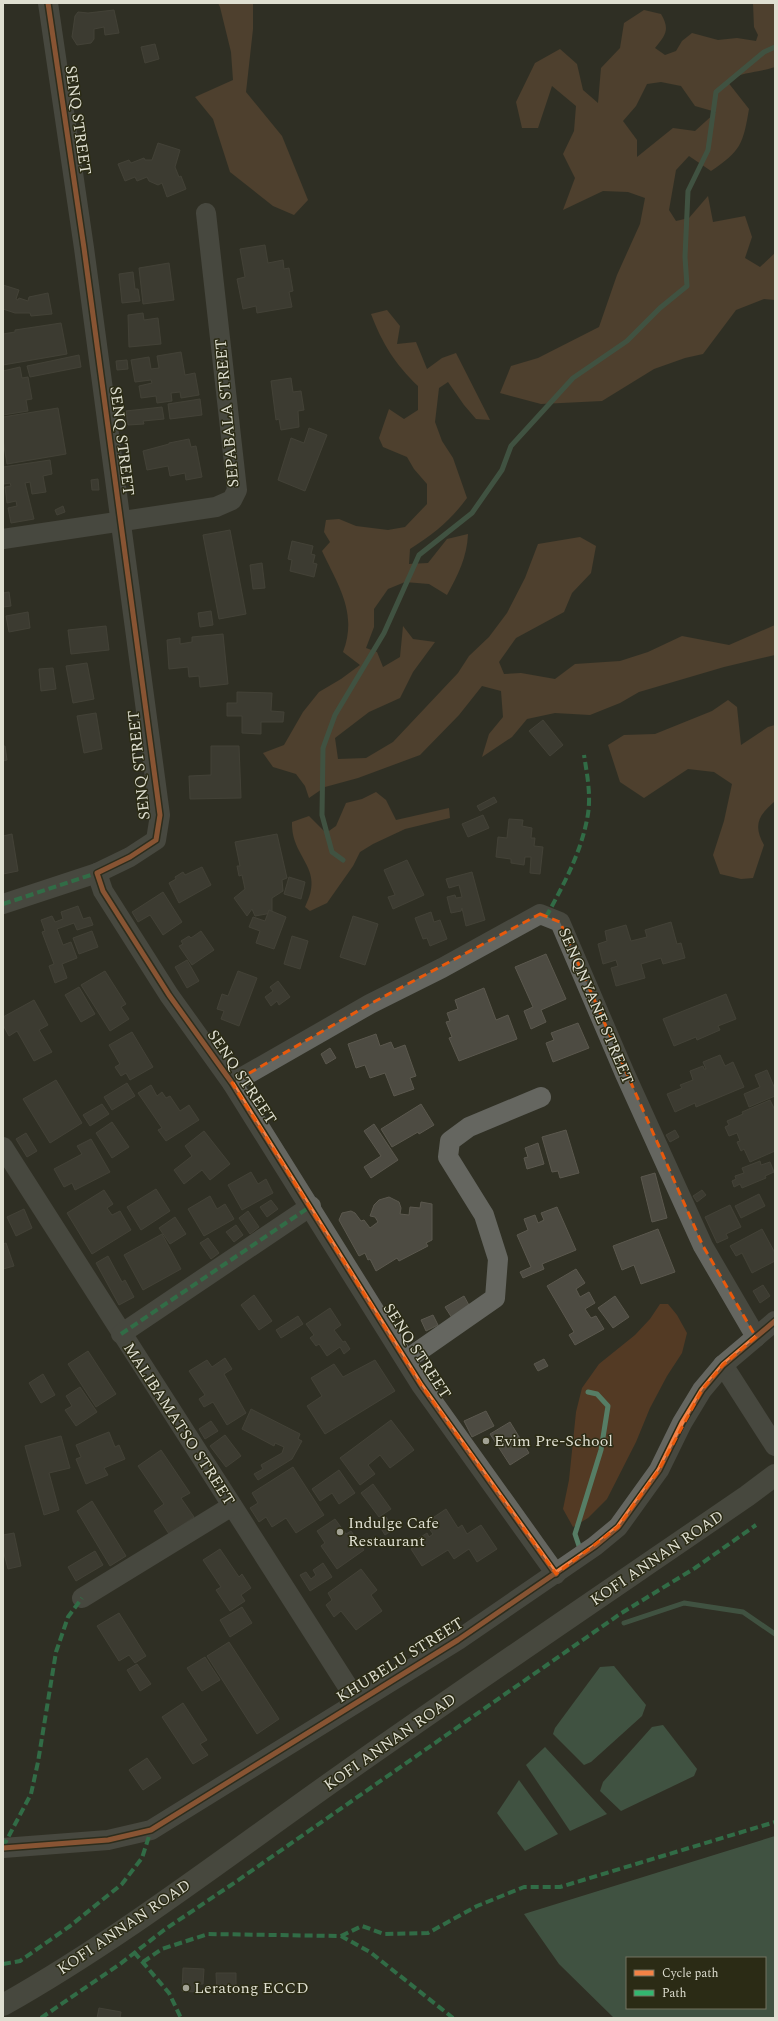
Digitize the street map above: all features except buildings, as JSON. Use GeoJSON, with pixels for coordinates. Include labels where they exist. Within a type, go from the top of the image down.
{"type":"FeatureCollection","features":[{"type":"Feature","properties":{"kind":"main road","name":"KOFI ANNAN ROAD"},"geometry":{"type":"LineString","coordinates":[[3,2006],[63,1969],[147,1913],[386,1744],[740,1500],[775,1474]]}},
{"type":"Feature","properties":{"kind":"street","name":"SENQ STREET"},"geometry":{"type":"LineString","coordinates":[[48,3],[84,248],[120,522],[130,581],[160,814],[156,840],[130,857],[97,873],[103,891],[169,995],[232,1083],[422,1385],[556,1574]]}},
{"type":"Feature","properties":{"kind":"street","name":"SEPABALA STREET"},"geometry":{"type":"LineString","coordinates":[[3,539],[216,507],[232,500],[237,490],[206,213]]}},
{"type":"Feature","properties":{"kind":"street"},"geometry":{"type":"LineString","coordinates":[[3,904],[97,873]]}},
{"type":"Feature","properties":{"kind":"street","name":"SENQNYANE STREET"},"geometry":{"type":"LineString","coordinates":[[232,1083],[370,1004],[442,968],[540,914],[560,922],[625,1074],[703,1246],[756,1337]]}},
{"type":"Feature","properties":{"kind":"street"},"geometry":{"type":"LineString","coordinates":[[406,1360],[495,1298],[498,1259],[484,1215],[448,1157],[450,1141],[469,1127],[540,1097]]}},
{"type":"Feature","properties":{"kind":"street","name":"MALIBAMATSO STREET"},"geometry":{"type":"LineString","coordinates":[[3,1147],[121,1334],[357,1701]]}},
{"type":"Feature","properties":{"kind":"street"},"geometry":{"type":"LineString","coordinates":[[121,1334],[310,1206]]}},
{"type":"Feature","properties":{"kind":"street","name":"KHUBELU STREET"},"geometry":{"type":"LineString","coordinates":[[3,1848],[108,1840],[151,1830],[357,1701],[458,1640],[556,1574],[618,1527],[659,1470],[682,1423],[702,1390],[723,1365],[775,1321]]}},
{"type":"Feature","properties":{"kind":"street"},"geometry":{"type":"LineString","coordinates":[[723,1365],[775,1446]]}},
{"type":"Feature","properties":{"kind":"street"},"geometry":{"type":"LineString","coordinates":[[82,1598],[232,1506]]}},
{"type":"Feature","properties":{"kind":"highlighted area"},"geometry":{"type":"Polygon","coordinates":[[[540,914],[560,922],[703,1246],[756,1337],[723,1365],[702,1390],[659,1470],[618,1527],[556,1574],[421,1385],[232,1083],[370,1004],[540,914]]]}},
{"type":"Feature","properties":{"kind":"shaded area"},"geometry":{"type":"Polygon","coordinates":[[[218,3],[253,3],[253,29],[246,92],[282,136],[308,200],[294,215],[273,206],[230,172],[213,119],[195,97],[233,80],[231,52],[218,3]]]}},
{"type":"Feature","properties":{"kind":"shaded area"},"geometry":{"type":"Polygon","coordinates":[[[753,3],[775,3],[775,67],[739,75],[727,81],[749,109],[745,131],[739,146],[729,158],[711,171],[689,156],[676,170],[669,210],[676,221],[689,218],[708,196],[713,222],[745,216],[752,237],[745,258],[760,267],[775,253],[775,300],[764,299],[736,310],[703,354],[685,358],[654,369],[602,401],[541,404],[500,393],[511,366],[538,358],[599,327],[617,275],[640,224],[645,198],[628,192],[603,191],[563,210],[575,178],[563,154],[574,131],[576,106],[552,86],[538,128],[522,128],[516,102],[535,63],[560,49],[577,64],[583,90],[598,103],[601,68],[620,48],[624,23],[644,10],[661,14],[664,19],[666,32],[655,48],[665,55],[676,51],[682,41],[692,33],[718,40],[737,38],[756,41],[758,35],[754,27],[753,3]],[[661,82],[647,84],[636,106],[623,121],[637,140],[637,157],[673,128],[695,131],[716,112],[695,106],[681,86],[661,82]]]}},
{"type":"Feature","properties":{"kind":"shaded area"},"geometry":{"type":"Polygon","coordinates":[[[387,310],[400,326],[397,344],[416,342],[427,369],[442,358],[456,353],[490,420],[476,419],[448,382],[439,388],[435,422],[442,441],[453,458],[467,498],[442,526],[410,549],[409,564],[428,563],[447,539],[468,534],[464,558],[447,595],[429,584],[405,582],[388,589],[374,609],[374,627],[366,648],[377,652],[383,667],[400,657],[403,626],[413,639],[435,642],[413,672],[400,698],[369,712],[335,738],[338,759],[366,758],[393,742],[458,673],[469,656],[489,637],[507,613],[525,578],[538,544],[580,537],[596,546],[591,573],[572,593],[564,612],[516,638],[499,662],[504,674],[521,673],[555,679],[575,664],[620,661],[648,652],[682,636],[729,645],[775,625],[775,655],[724,667],[639,692],[620,703],[590,715],[555,713],[527,719],[512,737],[482,757],[489,734],[503,717],[501,691],[482,686],[459,715],[420,755],[358,778],[325,787],[309,798],[305,786],[296,774],[273,767],[263,753],[284,745],[303,712],[319,692],[341,679],[360,665],[343,652],[347,638],[347,612],[340,588],[322,551],[330,542],[324,532],[326,520],[339,519],[356,526],[388,530],[405,527],[427,504],[427,484],[414,469],[407,457],[383,447],[379,438],[389,409],[404,419],[418,410],[418,386],[402,370],[390,353],[371,314],[387,310]]]}},
{"type":"Feature","properties":{"kind":"shaded area"},"geometry":{"type":"Polygon","coordinates":[[[728,700],[737,707],[741,745],[768,727],[775,725],[775,801],[761,816],[759,821],[759,832],[764,845],[753,878],[741,879],[720,874],[713,855],[724,821],[732,784],[714,772],[688,769],[644,798],[620,782],[608,745],[624,735],[655,734],[712,711],[728,700]]]}},
{"type":"Feature","properties":{"kind":"shaded area"},"geometry":{"type":"Polygon","coordinates":[[[376,792],[386,800],[396,820],[449,808],[450,818],[405,829],[373,844],[360,852],[353,866],[327,903],[310,911],[305,907],[312,882],[310,872],[293,835],[292,822],[309,816],[326,833],[336,826],[346,803],[362,799],[376,792]]]}},
{"type":"Feature","properties":{"kind":"shaded area"},"geometry":{"type":"Polygon","coordinates":[[[660,1304],[668,1304],[677,1315],[687,1333],[682,1353],[667,1376],[650,1408],[636,1442],[607,1499],[588,1518],[573,1527],[563,1509],[569,1480],[576,1412],[582,1388],[599,1364],[635,1335],[650,1319],[660,1304]]]}},
{"type":"Feature","properties":{"kind":"shaded area"},"geometry":{"type":"Polygon","coordinates":[[[614,1666],[646,1705],[642,1716],[591,1762],[584,1765],[553,1734],[555,1728],[600,1667],[614,1666]]]}},
{"type":"Feature","properties":{"kind":"shaded area"},"geometry":{"type":"Polygon","coordinates":[[[663,1725],[697,1769],[694,1776],[621,1811],[600,1791],[603,1782],[652,1727],[663,1725]]]}},
{"type":"Feature","properties":{"kind":"shaded area"},"geometry":{"type":"Polygon","coordinates":[[[545,1747],[607,1814],[570,1831],[526,1765],[545,1747]]]}},
{"type":"Feature","properties":{"kind":"shaded area"},"geometry":{"type":"Polygon","coordinates":[[[519,1780],[558,1834],[525,1851],[497,1813],[519,1780]]]}},
{"type":"Feature","properties":{"kind":"shaded area"},"geometry":{"type":"Polygon","coordinates":[[[775,1836],[775,2018],[614,2018],[559,1964],[524,1914],[775,1836]]]}},
{"type":"Feature","properties":{"kind":"waterway"},"geometry":{"type":"LineString","coordinates":[[343,860],[332,852],[322,815],[323,748],[335,715],[384,633],[419,555],[472,513],[502,470],[511,446],[573,378],[627,341],[660,308],[687,286],[685,257],[688,191],[708,150],[716,92],[764,52],[775,47]]}},
{"type":"Feature","properties":{"kind":"waterway"},"geometry":{"type":"LineString","coordinates":[[580,1549],[575,1534],[601,1450],[608,1406],[597,1394],[588,1392]]}},
{"type":"Feature","properties":{"kind":"waterway"},"geometry":{"type":"LineString","coordinates":[[624,1623],[684,1603],[743,1612],[775,1634]]}},
{"type":"Feature","properties":{"kind":"marked path"},"geometry":{"type":"LineString","coordinates":[[546,917],[572,867],[585,828],[589,799],[584,755]]}},
{"type":"Feature","properties":{"kind":"marked path"},"geometry":{"type":"LineString","coordinates":[[3,904],[97,873]]}},
{"type":"Feature","properties":{"kind":"marked path"},"geometry":{"type":"LineString","coordinates":[[121,1334],[311,1206]]}},
{"type":"Feature","properties":{"kind":"marked path"},"geometry":{"type":"LineString","coordinates":[[41,2018],[120,1964],[164,1930],[237,1881],[620,1614],[695,1568],[756,1525]]}},
{"type":"Feature","properties":{"kind":"marked path"},"geometry":{"type":"LineString","coordinates":[[3,1847],[31,1794],[38,1762],[56,1652],[68,1617],[82,1598]]}},
{"type":"Feature","properties":{"kind":"marked path"},"geometry":{"type":"LineString","coordinates":[[341,1936],[362,1926],[384,1934],[428,1933],[477,1906],[524,1887],[560,1887],[775,1822]]}},
{"type":"Feature","properties":{"kind":"marked path"},"geometry":{"type":"LineString","coordinates":[[3,1964],[20,1961],[70,1926],[122,1884],[142,1858],[151,1830]]}},
{"type":"Feature","properties":{"kind":"marked path"},"geometry":{"type":"LineString","coordinates":[[143,1962],[162,1949],[208,1934],[341,1936],[370,1952],[453,2018]]}},
{"type":"Feature","properties":{"kind":"marked path"},"geometry":{"type":"LineString","coordinates":[[134,1952],[169,1993],[181,2018]]}},
{"type":"Feature","properties":{"kind":"cycle path"},"geometry":{"type":"LineString","coordinates":[[48,3],[84,248],[160,815],[156,840],[130,857],[97,873],[103,891],[169,995],[232,1083],[421,1385],[556,1574]]}},
{"type":"Feature","properties":{"kind":"cycle path"},"geometry":{"type":"LineString","coordinates":[[3,1848],[108,1840],[151,1830],[458,1640],[595,1546],[618,1527],[659,1470],[682,1423],[702,1390],[723,1365],[775,1321]]}},
{"type":"Feature","properties":{"kind":"place","name":"Evim Pre-School"},"geometry":{"type":"Point","coordinates":[486,1441]}},
{"type":"Feature","properties":{"kind":"place","name":"Indulge Cafe Restaurant"},"geometry":{"type":"Point","coordinates":[340,1532]}},
{"type":"Feature","properties":{"kind":"place","name":"Leratong ECCD"},"geometry":{"type":"Point","coordinates":[186,1988]}}]}
